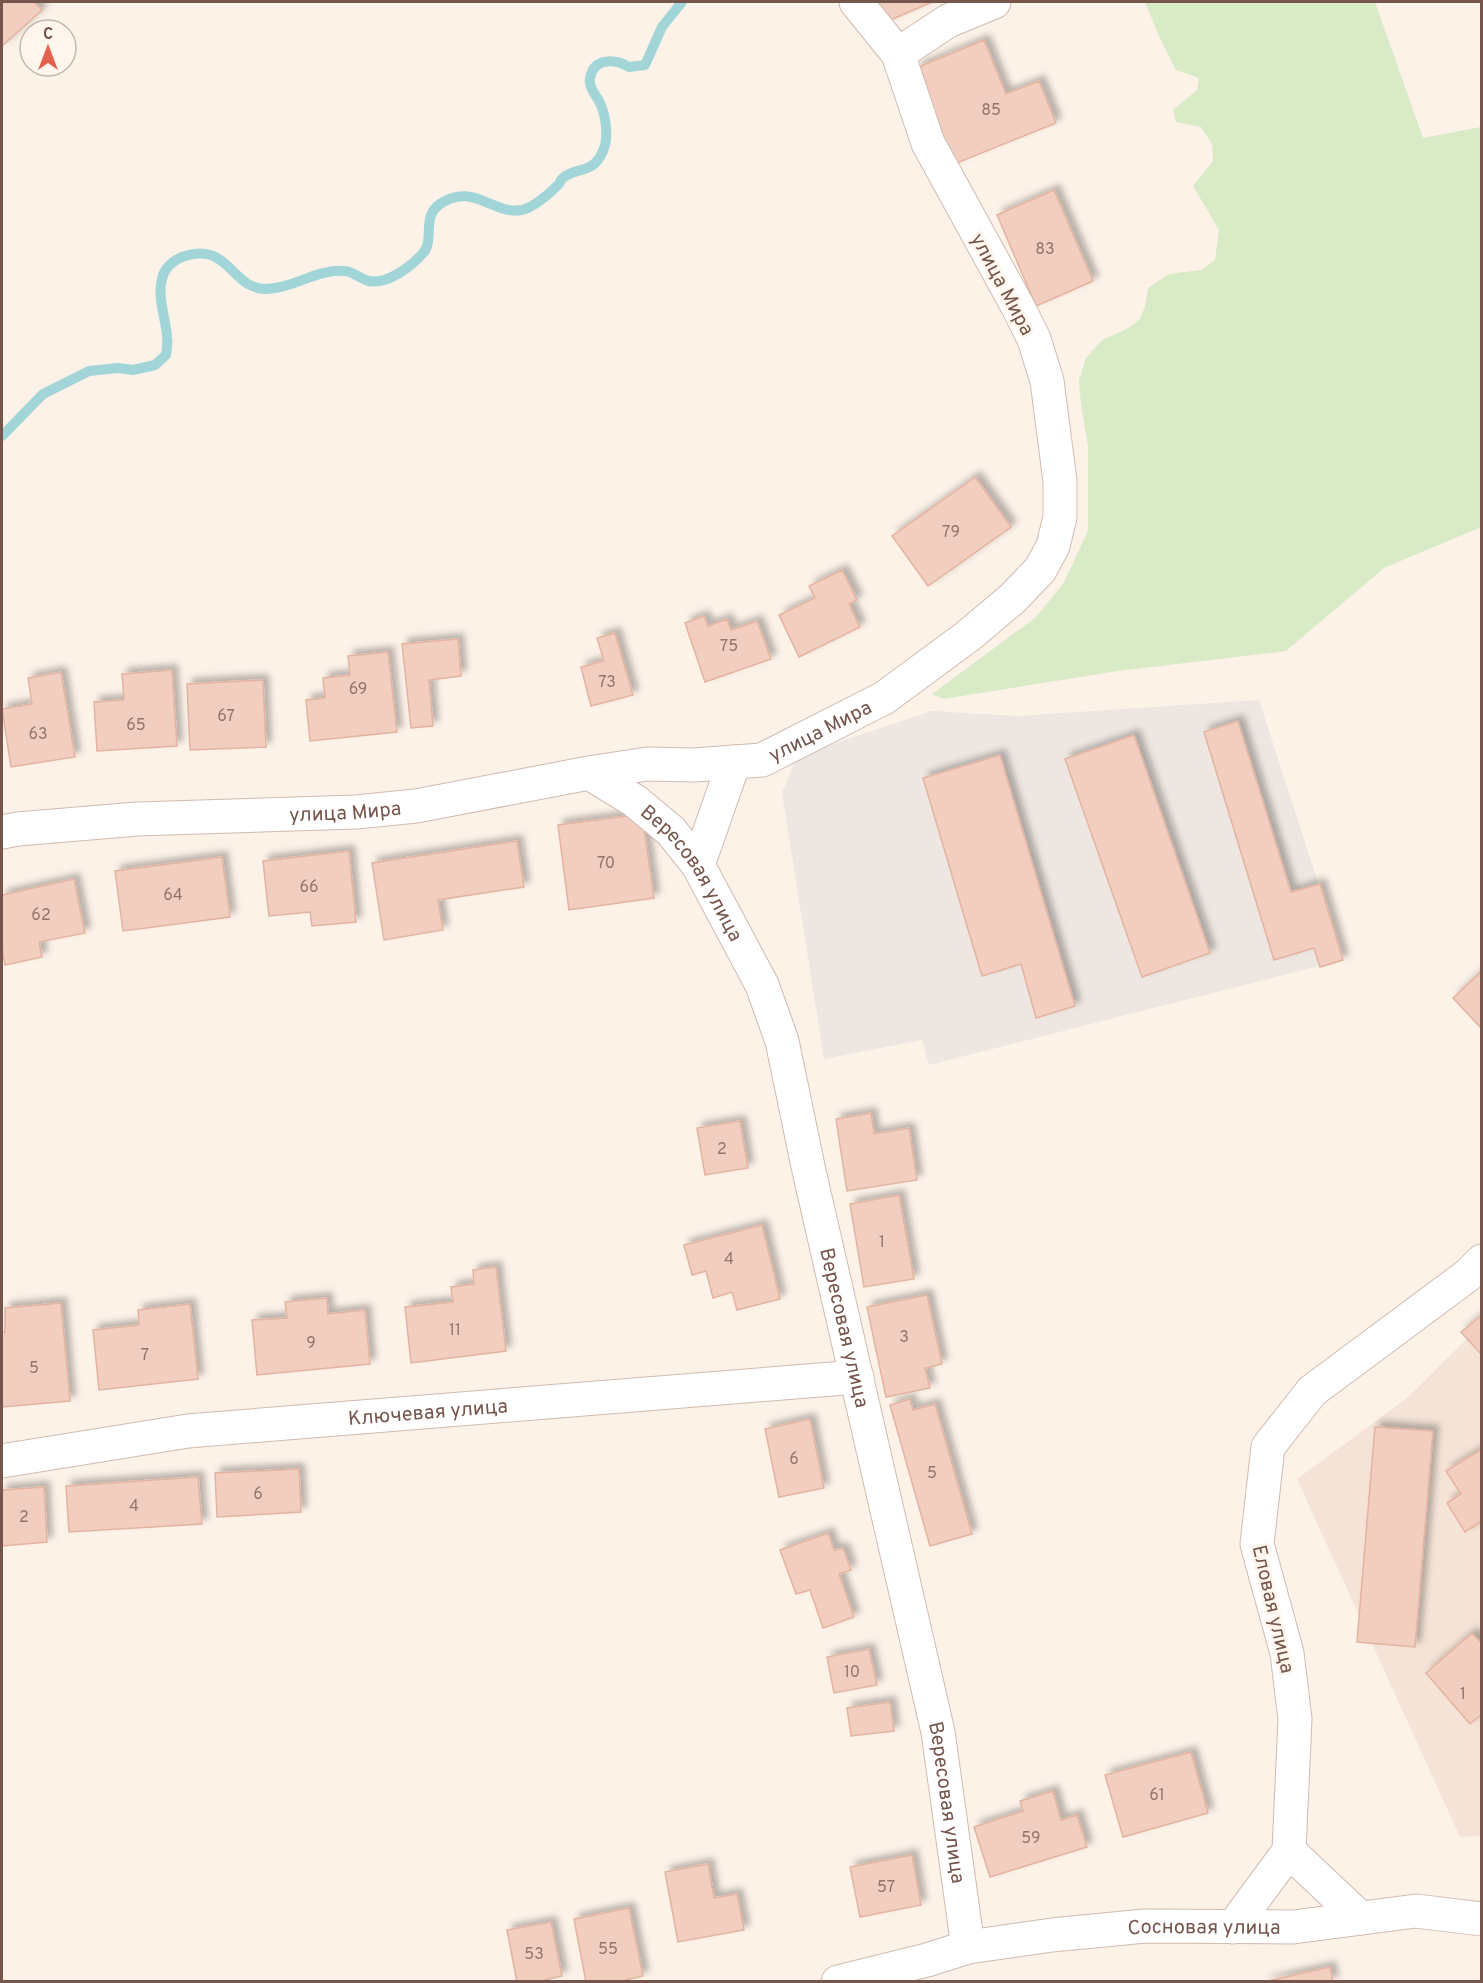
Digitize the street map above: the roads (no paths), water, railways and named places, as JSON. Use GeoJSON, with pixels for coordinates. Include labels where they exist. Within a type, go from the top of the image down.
{"type":"FeatureCollection","features":[{"type":"Feature","properties":{"kind":"street","name":"улица Мира"},"geometry":{"type":"LineString","coordinates":[[2,832],[127,820],[356,812],[404,807],[589,772],[647,764],[694,765],[762,760],[884,698],[968,636],[1012,599],[1040,570],[1053,546],[1060,517],[1060,481],[1047,381],[1034,339],[928,143],[898,54],[856,2]]}},
{"type":"Feature","properties":{"kind":"street"},"geometry":{"type":"LineString","coordinates":[[898,54],[948,21],[994,2]]}},
{"type":"Feature","properties":{"kind":"street"},"geometry":{"type":"LineString","coordinates":[[698,865],[734,762]]}},
{"type":"Feature","properties":{"kind":"street","name":"Вересовая улица"},"geometry":{"type":"LineString","coordinates":[[589,772],[635,801],[671,831],[698,865],[762,985],[782,1041],[809,1171],[939,1732],[968,1947]]}},
{"type":"Feature","properties":{"kind":"street","name":"Еловая улица"},"geometry":{"type":"LineString","coordinates":[[1289,1851],[1295,1719],[1287,1653],[1257,1544],[1268,1447],[1312,1391],[1468,1275],[1482,1261]]}},
{"type":"Feature","properties":{"kind":"street","name":"Ключевая улица"},"geometry":{"type":"LineString","coordinates":[[2,1461],[188,1431],[857,1377]]}},
{"type":"Feature","properties":{"kind":"street"},"geometry":{"type":"LineString","coordinates":[[1233,1927],[1289,1851],[1360,1918]]}},
{"type":"Feature","properties":{"kind":"street","name":"Сосновая улица"},"geometry":{"type":"LineString","coordinates":[[838,1982],[936,1971],[968,1947],[1052,1935],[1145,1926],[1293,1927],[1416,1911],[1482,1919]]}},
{"type":"Feature","properties":{"kind":"waterway"},"geometry":{"type":"LineString","coordinates":[[2,436],[43,394],[89,371],[118,368],[133,370],[155,365],[166,355],[167,339],[161,286],[167,268],[182,257],[198,253],[210,255],[220,259],[253,287],[265,289],[285,286],[334,271],[347,271],[369,281],[383,280],[399,273],[423,253],[428,242],[431,215],[440,204],[464,196],[508,210],[519,210],[534,205],[568,174],[594,164],[603,151],[606,139],[605,120],[600,103],[591,88],[592,71],[600,63],[612,61],[629,67],[645,65],[662,27],[682,2]]}}]}
